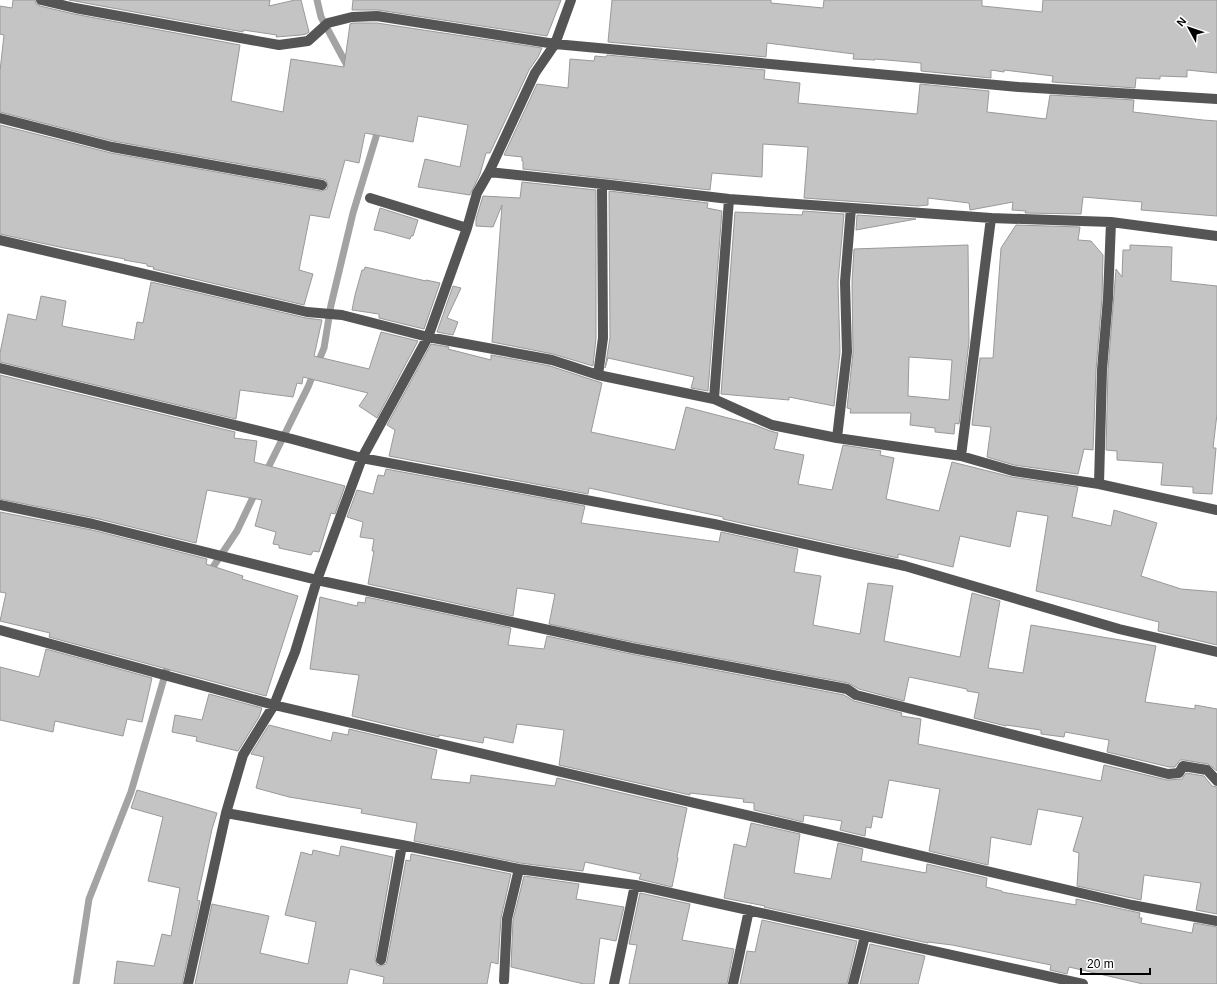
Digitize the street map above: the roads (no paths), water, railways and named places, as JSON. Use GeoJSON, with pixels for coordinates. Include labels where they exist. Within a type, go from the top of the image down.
{"type":"FeatureCollection","features":[{"type":"Feature","properties":{"kind":"street"},"geometry":{"type":"LineString","coordinates":[[40,0],[75,8],[279,45],[308,41],[321,31],[328,23],[352,17],[377,16],[555,44],[1019,87],[1217,99]]}},
{"type":"Feature","properties":{"kind":"street"},"geometry":{"type":"LineString","coordinates":[[188,984],[226,813],[244,755],[274,705],[295,652],[317,580],[362,458],[428,338],[466,228],[476,193],[489,172],[535,73],[555,44],[571,0]]}},
{"type":"Feature","properties":{"kind":"street"},"geometry":{"type":"LineString","coordinates":[[0,118],[112,146],[322,185]]}},
{"type":"Feature","properties":{"kind":"street"},"geometry":{"type":"LineString","coordinates":[[489,172],[729,198],[991,218],[1111,222],[1217,236]]}},
{"type":"Feature","properties":{"kind":"street"},"geometry":{"type":"LineString","coordinates":[[598,374],[603,338],[602,184]]}},
{"type":"Feature","properties":{"kind":"street"},"geometry":{"type":"LineString","coordinates":[[370,198],[466,228]]}},
{"type":"Feature","properties":{"kind":"street"},"geometry":{"type":"LineString","coordinates":[[714,399],[729,198]]}},
{"type":"Feature","properties":{"kind":"street"},"geometry":{"type":"LineString","coordinates":[[837,438],[847,352],[845,282],[851,208]]}},
{"type":"Feature","properties":{"kind":"street"},"geometry":{"type":"LineString","coordinates":[[961,456],[991,218]]}},
{"type":"Feature","properties":{"kind":"street"},"geometry":{"type":"LineString","coordinates":[[1099,484],[1102,370],[1108,298],[1111,222]]}},
{"type":"Feature","properties":{"kind":"street"},"geometry":{"type":"LineString","coordinates":[[0,240],[307,312],[342,316],[428,338],[552,360],[598,374],[714,399],[772,425],[837,438],[961,456],[1013,471],[1099,484],[1217,510]]}},
{"type":"Feature","properties":{"kind":"street"},"geometry":{"type":"LineString","coordinates":[[0,368],[292,439],[362,458],[714,524],[905,566],[1120,629],[1217,652]]}},
{"type":"Feature","properties":{"kind":"street"},"geometry":{"type":"LineString","coordinates":[[0,505],[93,524],[317,580],[632,648],[847,689],[856,695],[1168,774],[1179,774],[1184,766],[1207,770],[1217,781]]}},
{"type":"Feature","properties":{"kind":"street"},"geometry":{"type":"LineString","coordinates":[[0,630],[274,705],[1132,905],[1217,921]]}},
{"type":"Feature","properties":{"kind":"street"},"geometry":{"type":"LineString","coordinates":[[226,813],[519,868],[635,884],[1083,984]]}},
{"type":"Feature","properties":{"kind":"street"},"geometry":{"type":"LineString","coordinates":[[381,960],[402,845]]}},
{"type":"Feature","properties":{"kind":"street"},"geometry":{"type":"LineString","coordinates":[[504,981],[507,920],[519,868]]}},
{"type":"Feature","properties":{"kind":"street"},"geometry":{"type":"LineString","coordinates":[[614,984],[635,884]]}},
{"type":"Feature","properties":{"kind":"street"},"geometry":{"type":"LineString","coordinates":[[733,984],[749,910]]}},
{"type":"Feature","properties":{"kind":"street"},"geometry":{"type":"LineString","coordinates":[[854,984],[865,936]]}},
{"type":"Feature","properties":{"kind":"waterway"},"geometry":{"type":"LineString","coordinates":[[317,0],[321,17],[349,69]]}},
{"type":"Feature","properties":{"kind":"waterway"},"geometry":{"type":"LineString","coordinates":[[265,474],[308,387],[324,348],[331,305],[353,213],[379,127]]}},
{"type":"Feature","properties":{"kind":"waterway"},"geometry":{"type":"LineString","coordinates":[[209,573],[237,531],[256,491]]}},
{"type":"Feature","properties":{"kind":"waterway"},"geometry":{"type":"LineString","coordinates":[[76,984],[89,899],[131,792],[169,661]]}}]}
